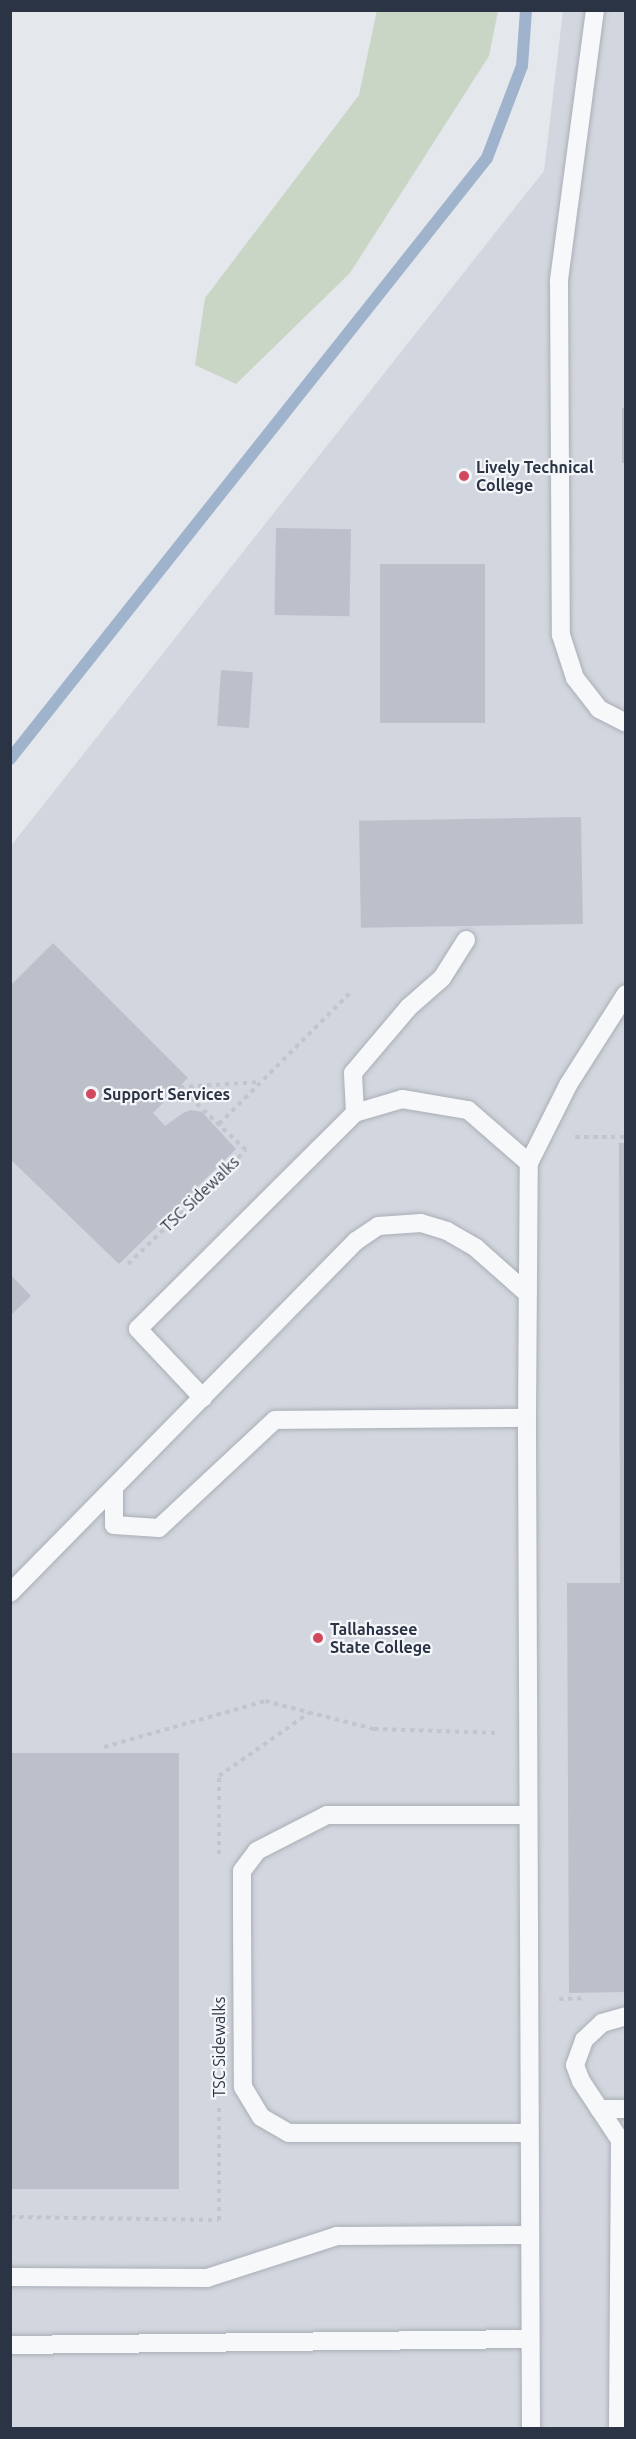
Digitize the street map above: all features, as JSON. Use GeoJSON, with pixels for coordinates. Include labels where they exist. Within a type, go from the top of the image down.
{"type":"FeatureCollection","features":[{"type":"Feature","properties":{"kind":"lane"},"geometry":{"type":"LineString","coordinates":[[595,10],[559,280],[561,635],[575,678],[599,710],[626,723]]}},
{"type":"Feature","properties":{"kind":"lane"},"geometry":{"type":"LineString","coordinates":[[355,1113],[353,1073],[409,1007],[442,978],[466,940]]}},
{"type":"Feature","properties":{"kind":"lane"},"geometry":{"type":"LineString","coordinates":[[531,2428],[526,1418],[529,1163],[568,1085],[626,994]]}},
{"type":"Feature","properties":{"kind":"lane"},"geometry":{"type":"LineString","coordinates":[[202,1398],[138,1329],[355,1113],[402,1100],[468,1110],[529,1163]]}},
{"type":"Feature","properties":{"kind":"lane"},"geometry":{"type":"LineString","coordinates":[[10,1593],[357,1241],[378,1226],[421,1223],[447,1231],[476,1248],[528,1294]]}},
{"type":"Feature","properties":{"kind":"lane"},"geometry":{"type":"LineString","coordinates":[[114,1488],[114,1525],[159,1528],[275,1420],[526,1418]]}},
{"type":"Feature","properties":{"kind":"lane"},"geometry":{"type":"LineString","coordinates":[[528,1815],[327,1815],[257,1851],[242,1871],[242,1929],[243,2087],[261,2116],[290,2133],[529,2133]]}},
{"type":"Feature","properties":{"kind":"lane"},"geometry":{"type":"LineString","coordinates":[[618,2428],[620,2140],[581,2081],[575,2065],[584,2040],[602,2023],[626,2016]]}},
{"type":"Feature","properties":{"kind":"lane"},"geometry":{"type":"LineString","coordinates":[[599,2109],[626,2109]]}},
{"type":"Feature","properties":{"kind":"lane"},"geometry":{"type":"LineString","coordinates":[[10,2277],[207,2278],[337,2236],[529,2235]]}},
{"type":"Feature","properties":{"kind":"lane"},"geometry":{"type":"LineString","coordinates":[[10,2345],[530,2339]]}},
{"type":"Feature","properties":{"kind":"path"},"geometry":{"type":"LineString","coordinates":[[219,1124],[352,991]]}},
{"type":"Feature","properties":{"kind":"path","name":"TSC Sidewalks"},"geometry":{"type":"LineString","coordinates":[[128,1264],[246,1150],[179,1087],[261,1082]]}},
{"type":"Feature","properties":{"kind":"path"},"geometry":{"type":"LineString","coordinates":[[569,1137],[626,1137]]}},
{"type":"Feature","properties":{"kind":"path"},"geometry":{"type":"LineString","coordinates":[[104,1747],[265,1701],[374,1729],[528,1734]]}},
{"type":"Feature","properties":{"kind":"path"},"geometry":{"type":"LineString","coordinates":[[219,1860],[219,1776],[309,1713]]}},
{"type":"Feature","properties":{"kind":"path"},"geometry":{"type":"LineString","coordinates":[[528,1999],[593,1998]]}},
{"type":"Feature","properties":{"kind":"path","name":"TSC Sidewalks"},"geometry":{"type":"LineString","coordinates":[[10,2217],[219,2220],[219,2100]]}},
{"type":"Feature","properties":{"kind":"shaded area","name":"Tallahassee State College"},"geometry":{"type":"Polygon","coordinates":[[[563,11],[625,11],[625,2428],[11,2428],[10,847],[544,171],[563,11]]]}},
{"type":"Feature","properties":{"kind":"green space"},"geometry":{"type":"Polygon","coordinates":[[[377,10],[498,11],[489,56],[350,273],[236,384],[195,365],[205,298],[359,95],[377,10]]]}},
{"type":"Feature","properties":{"kind":"building"},"geometry":{"type":"Polygon","coordinates":[[[622,408],[626,408],[626,463],[622,463],[622,408]]]}},
{"type":"Feature","properties":{"kind":"building"},"geometry":{"type":"Polygon","coordinates":[[[276,528],[351,529],[349,616],[274,615],[276,528]]]}},
{"type":"Feature","properties":{"kind":"building"},"geometry":{"type":"Polygon","coordinates":[[[380,564],[485,564],[485,723],[380,723],[380,564]]]}},
{"type":"Feature","properties":{"kind":"building"},"geometry":{"type":"Polygon","coordinates":[[[221,670],[253,672],[249,728],[217,726],[221,670]]]}},
{"type":"Feature","properties":{"kind":"building"},"geometry":{"type":"Polygon","coordinates":[[[581,817],[583,924],[361,928],[359,821],[581,817]]]}},
{"type":"Feature","properties":{"kind":"building","name":"Support Services"},"geometry":{"type":"Polygon","coordinates":[[[53,943],[188,1078],[153,1113],[165,1126],[183,1113],[191,1110],[202,1112],[236,1149],[119,1264],[10,1159],[10,986],[53,943]]]}},
{"type":"Feature","properties":{"kind":"building"},"geometry":{"type":"Polygon","coordinates":[[[619,1143],[626,1143],[626,1992],[569,1993],[567,1583],[620,1583],[619,1143]]]}},
{"type":"Feature","properties":{"kind":"building"},"geometry":{"type":"Polygon","coordinates":[[[10,1274],[31,1296],[10,1316],[10,1274]]]}},
{"type":"Feature","properties":{"kind":"building"},"geometry":{"type":"Polygon","coordinates":[[[10,1753],[179,1753],[179,2189],[10,2189],[10,1753]]]}},
{"type":"Feature","properties":{"kind":"waterway"},"geometry":{"type":"LineString","coordinates":[[10,759],[487,158],[522,66],[526,10]]}},
{"type":"Feature","properties":{"kind":"place","name":"Lively Technical College"},"geometry":{"type":"Point","coordinates":[464,476]}},
{"type":"Feature","properties":{"kind":"place","name":"Support Services"},"geometry":{"type":"Point","coordinates":[91,1094]}},
{"type":"Feature","properties":{"kind":"place","name":"Tallahassee State College"},"geometry":{"type":"Point","coordinates":[318,1638]}}]}
